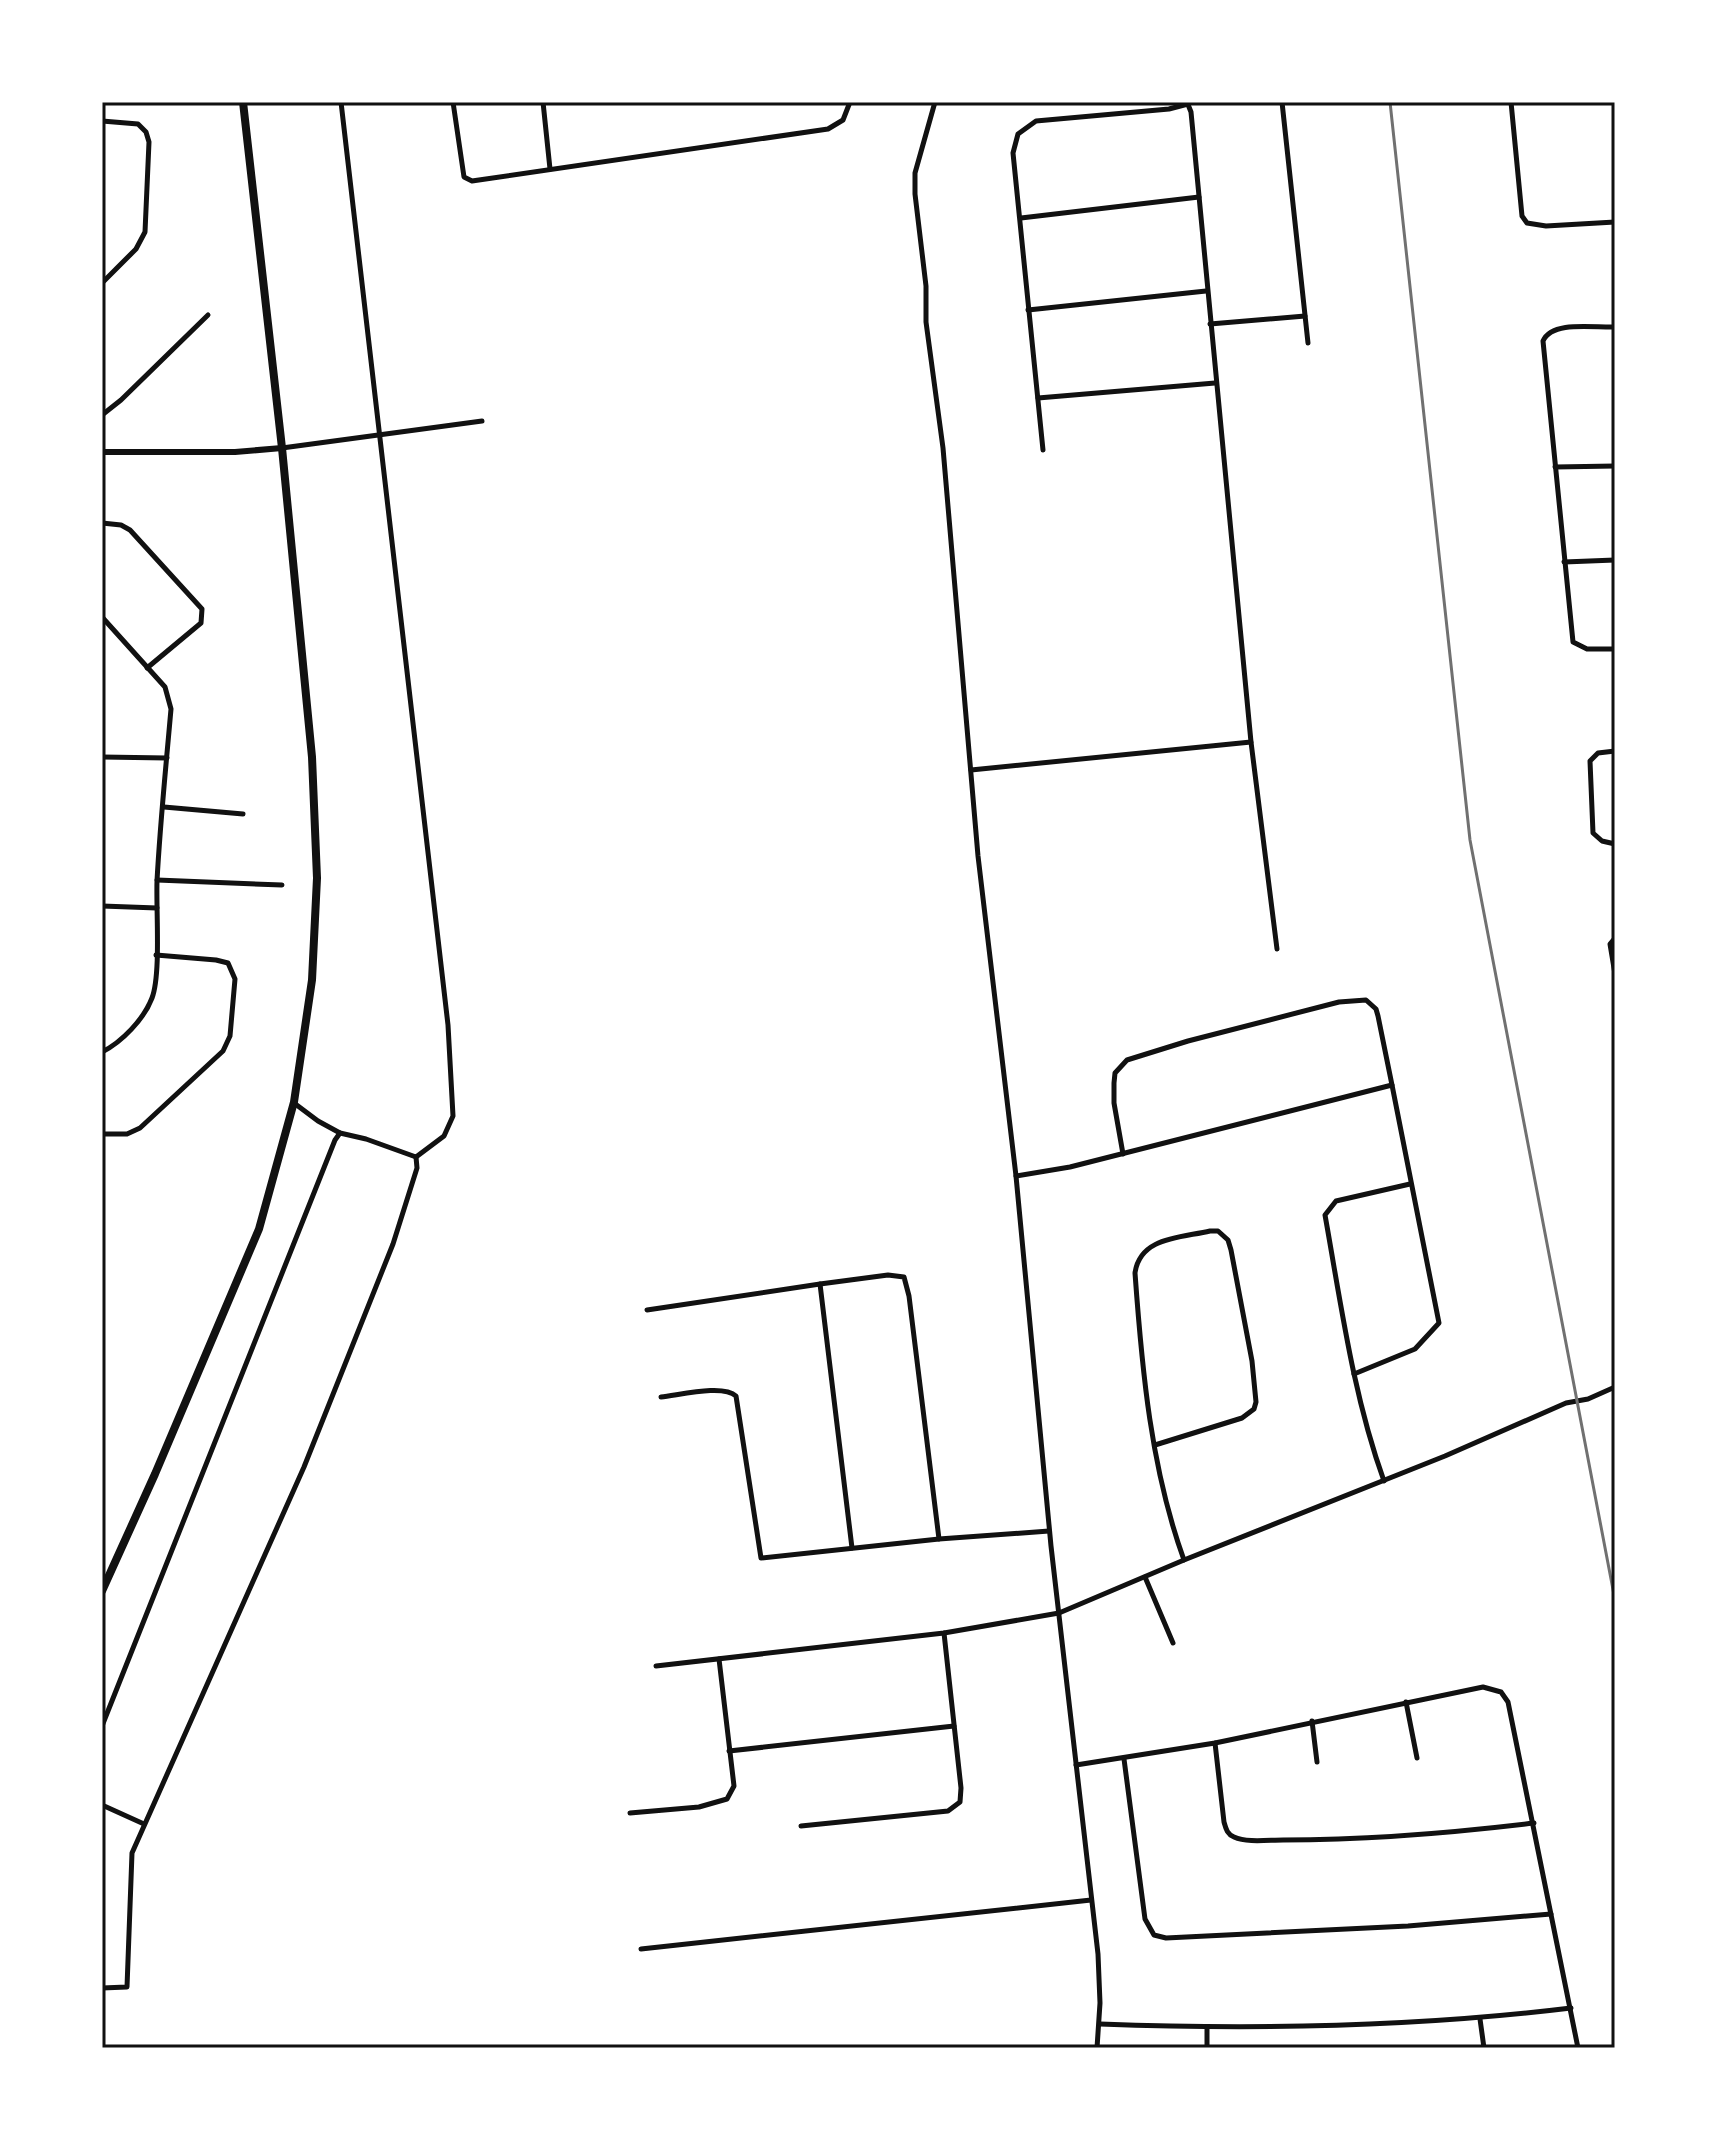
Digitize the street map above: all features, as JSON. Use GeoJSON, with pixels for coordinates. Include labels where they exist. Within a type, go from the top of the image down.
{"type":"FeatureCollection","features":[{"type":"Feature","properties":{"kind":"main road"},"geometry":{"type":"LineString","coordinates":[[102,1591],[242,1274],[263,1215],[294,1102],[312,980],[317,878],[312,757],[282,448],[243,102]]}},
{"type":"Feature","properties":{"kind":"street"},"geometry":{"type":"LineString","coordinates":[[341,102],[448,1025],[453,1116],[444,1136],[416,1157]]}},
{"type":"Feature","properties":{"kind":"street"},"geometry":{"type":"LineString","coordinates":[[453,102],[464,178],[476,181],[828,129],[843,120],[850,102]]}},
{"type":"Feature","properties":{"kind":"street"},"geometry":{"type":"LineString","coordinates":[[543,102],[550,169]]}},
{"type":"Feature","properties":{"kind":"street"},"geometry":{"type":"LineString","coordinates":[[935,102],[917,158],[915,194],[926,286],[926,322],[943,448],[971,770],[1016,1176],[1049,1531],[1098,1954],[1100,2024],[1097,2048]]}},
{"type":"Feature","properties":{"kind":"street"},"geometry":{"type":"LineString","coordinates":[[1282,102],[1308,343]]}},
{"type":"Feature","properties":{"kind":"street"},"geometry":{"type":"LineString","coordinates":[[1511,102],[1522,216],[1527,223],[1546,226],[1615,222]]}},
{"type":"Feature","properties":{"kind":"street"},"geometry":{"type":"LineString","coordinates":[[1043,450],[1013,153],[1018,134],[1036,121],[1169,109],[1188,103],[1251,742],[1277,949]]}},
{"type":"Feature","properties":{"kind":"street"},"geometry":{"type":"LineString","coordinates":[[102,121],[138,124],[146,132],[149,142],[145,232],[136,249],[102,283]]}},
{"type":"Feature","properties":{"kind":"street"},"geometry":{"type":"LineString","coordinates":[[1021,218],[1199,197]]}},
{"type":"Feature","properties":{"kind":"street"},"geometry":{"type":"LineString","coordinates":[[1028,310],[1207,291]]}},
{"type":"Feature","properties":{"kind":"street"},"geometry":{"type":"LineString","coordinates":[[102,415],[208,315]]}},
{"type":"Feature","properties":{"kind":"street"},"geometry":{"type":"LineString","coordinates":[[1210,324],[1305,316]]}},
{"type":"Feature","properties":{"kind":"street"},"geometry":{"type":"LineString","coordinates":[[1615,327],[1557,329],[1544,337],[1573,642],[1587,649],[1615,649]]}},
{"type":"Feature","properties":{"kind":"street"},"geometry":{"type":"LineString","coordinates":[[1038,398],[1215,383]]}},
{"type":"Feature","properties":{"kind":"street"},"geometry":{"type":"LineString","coordinates":[[102,452],[235,452],[482,421]]}},
{"type":"Feature","properties":{"kind":"street"},"geometry":{"type":"LineString","coordinates":[[1555,467],[1615,466]]}},
{"type":"Feature","properties":{"kind":"street"},"geometry":{"type":"LineString","coordinates":[[102,523],[121,525],[130,530],[202,609],[201,623],[147,668]]}},
{"type":"Feature","properties":{"kind":"street"},"geometry":{"type":"LineString","coordinates":[[1564,562],[1615,560]]}},
{"type":"Feature","properties":{"kind":"street"},"geometry":{"type":"LineString","coordinates":[[102,617],[165,687],[170,700],[157,880],[155,989],[147,1008],[116,1043],[102,1052]]}},
{"type":"Feature","properties":{"kind":"street"},"geometry":{"type":"LineString","coordinates":[[971,770],[1251,742]]}},
{"type":"Feature","properties":{"kind":"street"},"geometry":{"type":"LineString","coordinates":[[1615,751],[1598,753],[1590,761],[1593,833],[1602,841],[1615,844]]}},
{"type":"Feature","properties":{"kind":"street"},"geometry":{"type":"LineString","coordinates":[[102,757],[167,758]]}},
{"type":"Feature","properties":{"kind":"street"},"geometry":{"type":"LineString","coordinates":[[164,807],[243,814]]}},
{"type":"Feature","properties":{"kind":"street"},"geometry":{"type":"LineString","coordinates":[[157,880],[282,885]]}},
{"type":"Feature","properties":{"kind":"street"},"geometry":{"type":"LineString","coordinates":[[102,906],[157,908]]}},
{"type":"Feature","properties":{"kind":"street"},"geometry":{"type":"LineString","coordinates":[[1615,938],[1610,944],[1615,974]]}},
{"type":"Feature","properties":{"kind":"street"},"geometry":{"type":"LineString","coordinates":[[102,1134],[127,1134],[140,1128],[216,1059],[230,1036],[235,979],[228,963],[156,955]]}},
{"type":"Feature","properties":{"kind":"street"},"geometry":{"type":"LineString","coordinates":[[1123,1154],[1114,1103],[1114,1083],[1115,1073],[1127,1060],[1339,1002],[1366,1000],[1376,1009],[1439,1323],[1415,1349],[1354,1374]]}},
{"type":"Feature","properties":{"kind":"street"},"geometry":{"type":"LineString","coordinates":[[1016,1176],[1070,1167],[1392,1085]]}},
{"type":"Feature","properties":{"kind":"street"},"geometry":{"type":"LineString","coordinates":[[294,1102],[340,1133],[416,1157]]}},
{"type":"Feature","properties":{"kind":"street"},"geometry":{"type":"LineString","coordinates":[[102,1726],[340,1133]]}},
{"type":"Feature","properties":{"kind":"street"},"geometry":{"type":"LineString","coordinates":[[102,1988],[127,1987],[132,1853],[304,1467],[393,1244],[417,1168],[416,1157]]}},
{"type":"Feature","properties":{"kind":"street"},"geometry":{"type":"LineString","coordinates":[[1384,1481],[1374,1455],[1354,1374],[1325,1215],[1336,1201],[1411,1184]]}},
{"type":"Feature","properties":{"kind":"street"},"geometry":{"type":"LineString","coordinates":[[1155,1445],[1242,1418],[1254,1409],[1252,1361],[1231,1250],[1228,1240],[1218,1231],[1160,1243],[1148,1248],[1137,1261],[1138,1305],[1155,1445],[1166,1507],[1184,1560]]}},
{"type":"Feature","properties":{"kind":"street"},"geometry":{"type":"LineString","coordinates":[[647,1310],[888,1275],[904,1277],[909,1296],[939,1539]]}},
{"type":"Feature","properties":{"kind":"street"},"geometry":{"type":"LineString","coordinates":[[820,1284],[852,1548]]}},
{"type":"Feature","properties":{"kind":"street"},"geometry":{"type":"LineString","coordinates":[[656,1666],[944,1633],[1059,1613],[1384,1481],[1566,1403],[1588,1399],[1615,1387]]}},
{"type":"Feature","properties":{"kind":"street"},"geometry":{"type":"LineString","coordinates":[[661,1397],[721,1390],[736,1396],[761,1558],[1049,1531]]}},
{"type":"Feature","properties":{"kind":"street"},"geometry":{"type":"LineString","coordinates":[[1145,1577],[1173,1643]]}},
{"type":"Feature","properties":{"kind":"street"},"geometry":{"type":"LineString","coordinates":[[801,1826],[948,1811],[960,1802],[944,1633]]}},
{"type":"Feature","properties":{"kind":"street"},"geometry":{"type":"LineString","coordinates":[[630,1813],[699,1807],[727,1799],[734,1786],[719,1659]]}},
{"type":"Feature","properties":{"kind":"street"},"geometry":{"type":"LineString","coordinates":[[1076,1765],[1215,1743],[1483,1687],[1501,1692],[1508,1702],[1578,2048]]}},
{"type":"Feature","properties":{"kind":"street"},"geometry":{"type":"LineString","coordinates":[[1406,1702],[1417,1758]]}},
{"type":"Feature","properties":{"kind":"street"},"geometry":{"type":"LineString","coordinates":[[1312,1721],[1317,1762]]}},
{"type":"Feature","properties":{"kind":"street"},"geometry":{"type":"LineString","coordinates":[[728,1751],[954,1726]]}},
{"type":"Feature","properties":{"kind":"street"},"geometry":{"type":"LineString","coordinates":[[1215,1743],[1224,1822],[1226,1830],[1236,1838],[1308,1840],[1466,1831],[1534,1823]]}},
{"type":"Feature","properties":{"kind":"street"},"geometry":{"type":"LineString","coordinates":[[1124,1759],[1143,1910],[1148,1928],[1154,1935],[1166,1938],[1408,1926],[1551,1914]]}},
{"type":"Feature","properties":{"kind":"street"},"geometry":{"type":"LineString","coordinates":[[102,1805],[144,1824]]}},
{"type":"Feature","properties":{"kind":"street"},"geometry":{"type":"LineString","coordinates":[[641,1949],[1091,1900]]}},
{"type":"Feature","properties":{"kind":"street"},"geometry":{"type":"LineString","coordinates":[[1100,2024],[1207,2028],[1480,2019],[1571,2008]]}},
{"type":"Feature","properties":{"kind":"street"},"geometry":{"type":"LineString","coordinates":[[1480,2019],[1484,2048]]}},
{"type":"Feature","properties":{"kind":"street"},"geometry":{"type":"LineString","coordinates":[[1207,2028],[1207,2048]]}},
{"type":"Feature","properties":{"kind":"railway"},"geometry":{"type":"LineString","coordinates":[[1390,102],[1470,840],[1615,1600]]}}]}
